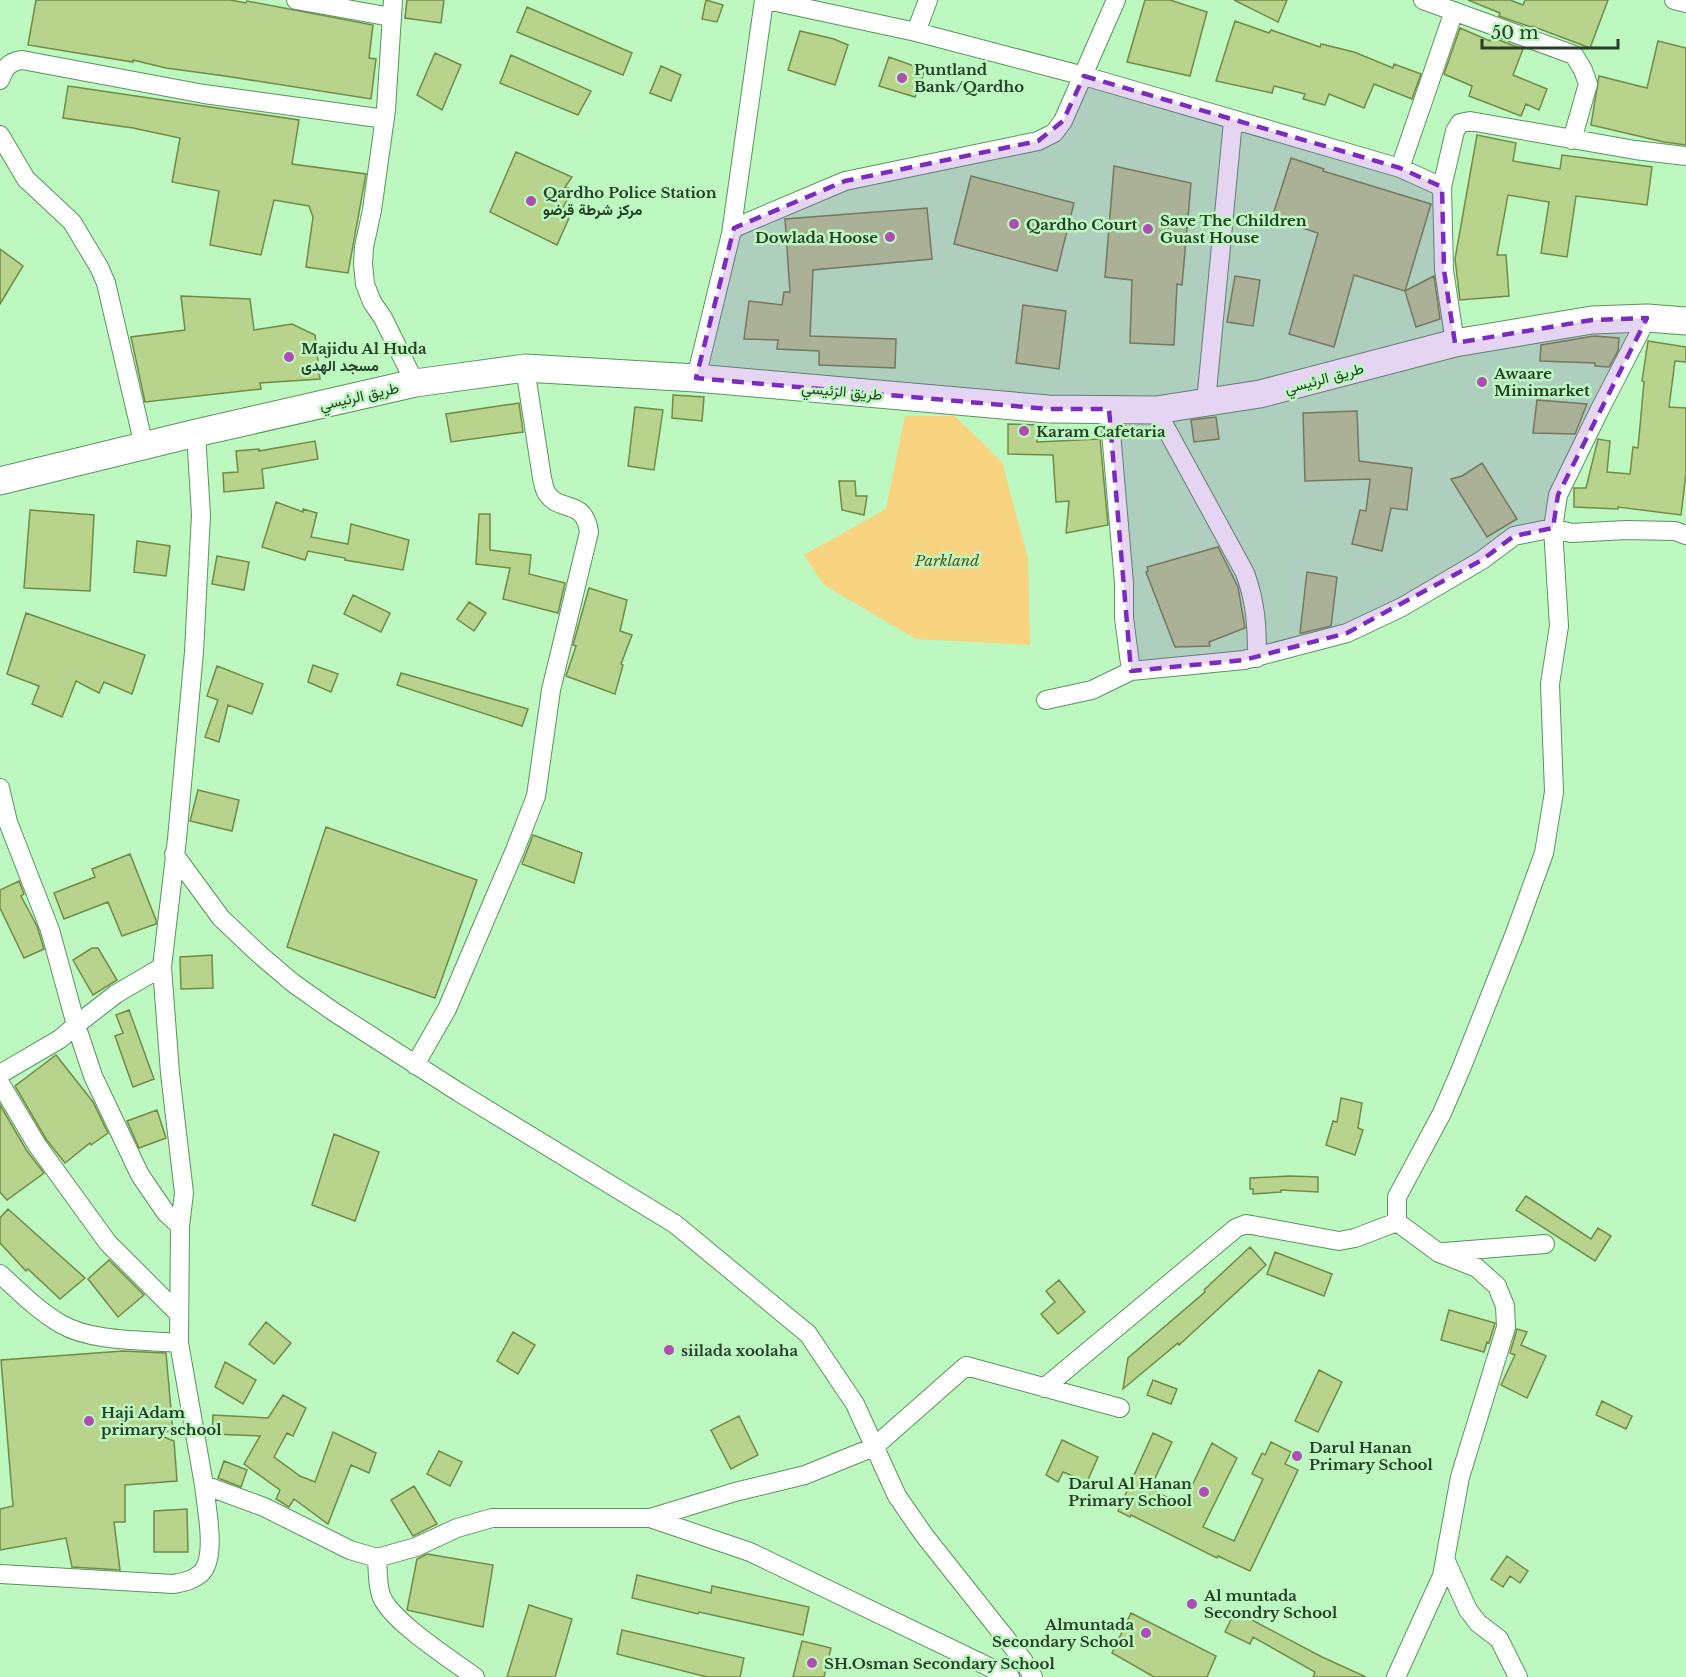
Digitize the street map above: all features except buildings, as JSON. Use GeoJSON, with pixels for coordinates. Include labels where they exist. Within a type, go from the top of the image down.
{"type":"FeatureCollection","features":[{"type":"Feature","properties":{"kind":"main road","name":"طريق الرئيسي"},"geometry":{"type":"LineString","coordinates":[[0,482],[196,433],[415,383],[525,368],[696,378],[1048,409],[1156,410],[1260,394],[1455,343],[1592,320],[1647,318],[1686,321]]}},
{"type":"Feature","properties":{"kind":"street"},"geometry":{"type":"LineString","coordinates":[[297,0],[392,8],[385,118],[372,210],[364,247],[365,284],[372,302],[383,318],[415,383]]}},
{"type":"Feature","properties":{"kind":"street"},"geometry":{"type":"LineString","coordinates":[[696,378],[731,234],[765,0],[916,32],[1084,76],[1400,168],[1442,187]]}},
{"type":"Feature","properties":{"kind":"street"},"geometry":{"type":"LineString","coordinates":[[916,32],[928,0]]}},
{"type":"Feature","properties":{"kind":"street"},"geometry":{"type":"LineString","coordinates":[[731,234],[734,228],[845,181],[1038,141],[1053,133],[1063,121],[1116,0]]}},
{"type":"Feature","properties":{"kind":"street"},"geometry":{"type":"LineString","coordinates":[[1423,0],[1574,55],[1588,84],[1572,140]]}},
{"type":"Feature","properties":{"kind":"street"},"geometry":{"type":"LineString","coordinates":[[1674,0],[1686,3]]}},
{"type":"Feature","properties":{"kind":"street"},"geometry":{"type":"LineString","coordinates":[[1400,168],[1454,11]]}},
{"type":"Feature","properties":{"kind":"street"},"geometry":{"type":"LineString","coordinates":[[0,80],[6,67],[13,61],[22,60],[204,94],[385,118]]}},
{"type":"Feature","properties":{"kind":"street"},"geometry":{"type":"LineString","coordinates":[[1206,402],[1233,121]]}},
{"type":"Feature","properties":{"kind":"street"},"geometry":{"type":"LineString","coordinates":[[1455,343],[1444,270],[1442,187],[1455,131],[1460,123],[1470,121],[1572,140],[1686,156]]}},
{"type":"Feature","properties":{"kind":"street"},"geometry":{"type":"LineString","coordinates":[[0,135],[26,179],[72,222],[99,267],[106,283],[144,446]]}},
{"type":"Feature","properties":{"kind":"street"},"geometry":{"type":"LineString","coordinates":[[1397,1222],[1397,1197],[1442,1113],[1461,1070],[1544,853],[1554,792],[1550,684],[1559,626],[1553,528],[1558,495],[1647,318]]}},
{"type":"Feature","properties":{"kind":"street"},"geometry":{"type":"LineString","coordinates":[[415,1065],[447,1009],[536,796],[551,690],[589,532],[587,521],[582,513],[555,501],[546,492],[525,368]]}},
{"type":"Feature","properties":{"kind":"street"},"geometry":{"type":"LineString","coordinates":[[1109,409],[1124,583],[1124,618],[1131,672]]}},
{"type":"Feature","properties":{"kind":"street"},"geometry":{"type":"LineString","coordinates":[[1156,410],[1245,573],[1253,594],[1257,618],[1257,658]]}},
{"type":"Feature","properties":{"kind":"street"},"geometry":{"type":"LineString","coordinates":[[0,1574],[173,1584],[188,1582],[202,1573],[210,1553],[204,1485],[179,1342],[180,1226],[184,1193],[170,1073],[162,967],[194,652],[201,515],[196,433]]}},
{"type":"Feature","properties":{"kind":"street"},"geometry":{"type":"LineString","coordinates":[[1046,700],[1092,690],[1131,672],[1257,658],[1347,633],[1402,607],[1482,560],[1514,536],[1553,528],[1571,533],[1626,530],[1675,531],[1686,535]]}},
{"type":"Feature","properties":{"kind":"street"},"geometry":{"type":"LineString","coordinates":[[0,788],[8,822],[50,930],[76,1025],[93,1076],[140,1175],[166,1213],[180,1226]]}},
{"type":"Feature","properties":{"kind":"street"},"geometry":{"type":"LineString","coordinates":[[174,854],[221,918],[293,983],[415,1065],[675,1224],[808,1334],[855,1404],[897,1496],[953,1572],[1023,1660],[1032,1677]]}},
{"type":"Feature","properties":{"kind":"street"},"geometry":{"type":"LineString","coordinates":[[0,1074],[60,1040],[116,994],[162,967]]}},
{"type":"Feature","properties":{"kind":"street"},"geometry":{"type":"LineString","coordinates":[[0,1083],[37,1145],[108,1242],[179,1314]]}},
{"type":"Feature","properties":{"kind":"street"},"geometry":{"type":"LineString","coordinates":[[1396,1677],[1442,1576],[1460,1477],[1506,1327],[1504,1306],[1497,1286],[1477,1268],[1439,1253],[1397,1222]]}},
{"type":"Feature","properties":{"kind":"street"},"geometry":{"type":"LineString","coordinates":[[1044,1388],[1236,1228],[1246,1224],[1340,1241],[1355,1238],[1397,1222]]}},
{"type":"Feature","properties":{"kind":"street"},"geometry":{"type":"LineString","coordinates":[[1439,1253],[1545,1244]]}},
{"type":"Feature","properties":{"kind":"street"},"geometry":{"type":"LineString","coordinates":[[0,1274],[29,1301],[61,1325],[93,1336],[179,1342]]}},
{"type":"Feature","properties":{"kind":"street"},"geometry":{"type":"LineString","coordinates":[[204,1485],[264,1507],[350,1551],[378,1557],[416,1547],[457,1528],[492,1518],[650,1518],[805,1474],[874,1447],[966,1366],[1120,1408]]}},
{"type":"Feature","properties":{"kind":"street"},"geometry":{"type":"LineString","coordinates":[[650,1518],[750,1552],[1010,1677]]}},
{"type":"Feature","properties":{"kind":"street"},"geometry":{"type":"LineString","coordinates":[[378,1557],[378,1583],[381,1597],[391,1612],[475,1677]]}},
{"type":"Feature","properties":{"kind":"street"},"geometry":{"type":"LineString","coordinates":[[1445,1559],[1468,1610],[1478,1623],[1499,1639],[1518,1677]]}},
{"type":"Feature","properties":{"kind":"highlighted area"},"geometry":{"type":"Polygon","coordinates":[[[1084,76],[1400,168],[1442,187],[1444,270],[1455,343],[1592,320],[1647,318],[1558,495],[1553,528],[1514,536],[1482,560],[1347,633],[1244,660],[1131,671],[1109,409],[1048,409],[696,378],[734,228],[845,181],[1038,141],[1063,121],[1084,76]]]}},
{"type":"Feature","properties":{"kind":"green space","name":"Parkland"},"geometry":{"type":"Polygon","coordinates":[[[905,416],[955,416],[1002,462],[1028,558],[1030,645],[916,639],[824,585],[804,555],[886,509],[905,416]]]}},
{"type":"Feature","properties":{"kind":"place","name":"Puntland Bank/Qardho"},"geometry":{"type":"Point","coordinates":[902,78]}},
{"type":"Feature","properties":{"kind":"place","name":"Qardho Police Station مركز شرطة قرضو"},"geometry":{"type":"Point","coordinates":[531,201]}},
{"type":"Feature","properties":{"kind":"place","name":"Qardho Court"},"geometry":{"type":"Point","coordinates":[1014,224]}},
{"type":"Feature","properties":{"kind":"place","name":"Save The Children Guast House"},"geometry":{"type":"Point","coordinates":[1148,229]}},
{"type":"Feature","properties":{"kind":"place","name":"Dowlada Hoose"},"geometry":{"type":"Point","coordinates":[890,237]}},
{"type":"Feature","properties":{"kind":"place","name":"Majidu Al Huda مسجد الهدى"},"geometry":{"type":"Point","coordinates":[289,357]}},
{"type":"Feature","properties":{"kind":"place","name":"Awaare Minimarket"},"geometry":{"type":"Point","coordinates":[1482,382]}},
{"type":"Feature","properties":{"kind":"place","name":"Karam Cafetaria"},"geometry":{"type":"Point","coordinates":[1024,431]}},
{"type":"Feature","properties":{"kind":"place","name":"siilada xoolaha"},"geometry":{"type":"Point","coordinates":[669,1350]}},
{"type":"Feature","properties":{"kind":"place","name":"Haji Adam primary school"},"geometry":{"type":"Point","coordinates":[89,1421]}},
{"type":"Feature","properties":{"kind":"place","name":"Darul Hanan Primary School"},"geometry":{"type":"Point","coordinates":[1297,1456]}},
{"type":"Feature","properties":{"kind":"place","name":"Darul Al Hanan Primary School"},"geometry":{"type":"Point","coordinates":[1204,1492]}},
{"type":"Feature","properties":{"kind":"place","name":"Al muntada Secondry School"},"geometry":{"type":"Point","coordinates":[1192,1604]}},
{"type":"Feature","properties":{"kind":"place","name":"Almuntada Secondary School"},"geometry":{"type":"Point","coordinates":[1146,1633]}},
{"type":"Feature","properties":{"kind":"place","name":"SH.Osman Secondary School"},"geometry":{"type":"Point","coordinates":[812,1663]}}]}
